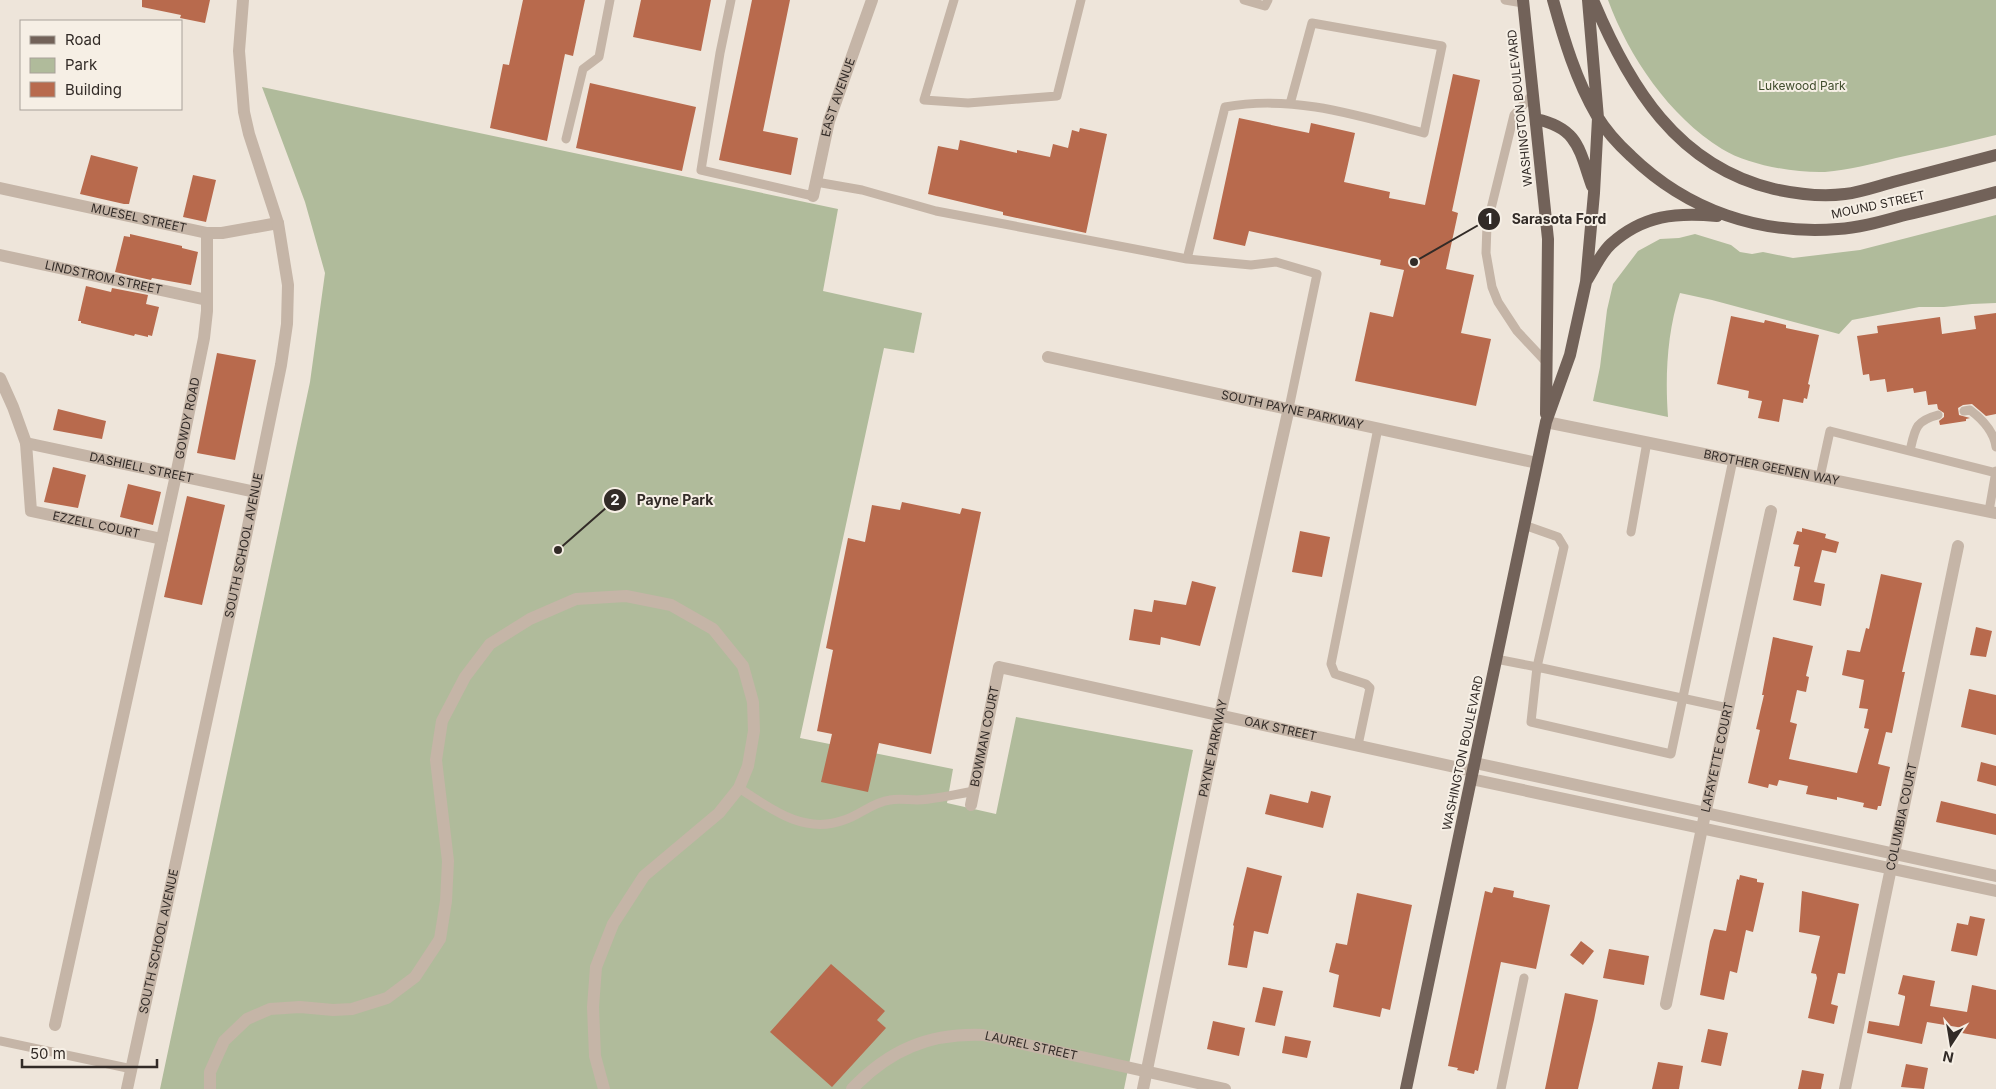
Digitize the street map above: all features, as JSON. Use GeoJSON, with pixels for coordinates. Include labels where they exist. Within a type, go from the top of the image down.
{"type":"FeatureCollection","features":[{"type":"Feature","properties":{"kind":"main road","name":"MOUND STREET"},"geometry":{"type":"LineString","coordinates":[[1553,0],[1566,46],[1580,84],[1598,118],[1622,147],[1662,183],[1726,217],[1764,226],[1799,230],[1840,229],[1885,221],[1996,192]]}},
{"type":"Feature","properties":{"kind":"main road","name":"WASHINGTON BOULEVARD"},"geometry":{"type":"LineString","coordinates":[[1406,1089],[1546,422],[1570,355],[1586,282],[1598,118],[1588,0]]}},
{"type":"Feature","properties":{"kind":"main road","name":"MOUND STREET"},"geometry":{"type":"LineString","coordinates":[[1593,0],[1626,70],[1647,101],[1673,133],[1699,155],[1725,171],[1753,184],[1790,192],[1819,195],[1846,194],[1996,155]]}},
{"type":"Feature","properties":{"kind":"main road","name":"WASHINGTON BOULEVARD"},"geometry":{"type":"LineString","coordinates":[[1523,2],[1548,239],[1546,422]]}},
{"type":"Feature","properties":{"kind":"main road"},"geometry":{"type":"LineString","coordinates":[[1536,119],[1553,123],[1569,133],[1579,148],[1594,193]]}},
{"type":"Feature","properties":{"kind":"main road"},"geometry":{"type":"LineString","coordinates":[[1586,282],[1610,245],[1633,229],[1660,216],[1687,213],[1726,217]]}},
{"type":"Feature","properties":{"kind":"street","name":"SOUTH SCHOOL AVENUE"},"geometry":{"type":"LineString","coordinates":[[127,1089],[282,365],[287,324],[288,285],[278,223],[249,134],[244,112],[238,51],[243,0]]}},
{"type":"Feature","properties":{"kind":"street","name":"EAST AVENUE"},"geometry":{"type":"LineString","coordinates":[[813,196],[829,121],[872,0]]}},
{"type":"Feature","properties":{"kind":"street","name":"MUESEL STREET"},"geometry":{"type":"LineString","coordinates":[[0,188],[207,233],[222,233],[278,223]]}},
{"type":"Feature","properties":{"kind":"street","name":"GOWDY ROAD"},"geometry":{"type":"LineString","coordinates":[[55,1025],[176,475],[207,323],[207,233]]}},
{"type":"Feature","properties":{"kind":"street","name":"LINDSTROM STREET"},"geometry":{"type":"LineString","coordinates":[[0,255],[207,300]]}},
{"type":"Feature","properties":{"kind":"street","name":"SOUTH PAYNE PARKWAY"},"geometry":{"type":"LineString","coordinates":[[1048,357],[1537,463]]}},
{"type":"Feature","properties":{"kind":"street"},"geometry":{"type":"LineString","coordinates":[[0,378],[26,444]]}},
{"type":"Feature","properties":{"kind":"street","name":"PAYNE PARKWAY"},"geometry":{"type":"LineString","coordinates":[[1143,1089],[1220,715],[1288,408]]}},
{"type":"Feature","properties":{"kind":"street","name":"BROTHER GEENEN WAY"},"geometry":{"type":"LineString","coordinates":[[1546,422],[1993,512]]}},
{"type":"Feature","properties":{"kind":"street","name":"DASHIELL STREET"},"geometry":{"type":"LineString","coordinates":[[26,444],[255,492]]}},
{"type":"Feature","properties":{"kind":"street","name":"EZZELL COURT"},"geometry":{"type":"LineString","coordinates":[[26,444],[31,510],[162,539]]}},
{"type":"Feature","properties":{"kind":"street","name":"LAFAYETTE COURT"},"geometry":{"type":"LineString","coordinates":[[1666,1004],[1705,813],[1771,511]]}},
{"type":"Feature","properties":{"kind":"street","name":"COLUMBIA COURT"},"geometry":{"type":"LineString","coordinates":[[1844,1089],[1958,546]]}},
{"type":"Feature","properties":{"kind":"street"},"geometry":{"type":"LineString","coordinates":[[210,1089],[210,1072],[224,1041],[246,1019],[270,1009],[300,1007],[333,1010],[352,1009],[387,998],[415,977],[440,939],[446,901],[448,861],[440,807],[436,760],[442,721],[464,677],[490,644],[530,619],[576,599],[626,596],[671,605],[713,629],[743,666],[753,702],[754,731],[748,766],[739,788],[708,823],[644,876],[613,924],[596,967],[593,1007],[595,1056],[604,1089]]}},
{"type":"Feature","properties":{"kind":"street","name":"OAK STREET"},"geometry":{"type":"LineString","coordinates":[[999,666],[1473,771]]}},
{"type":"Feature","properties":{"kind":"street","name":"BOWMAN COURT"},"geometry":{"type":"LineString","coordinates":[[970,805],[999,666]]}},
{"type":"Feature","properties":{"kind":"street"},"geometry":{"type":"LineString","coordinates":[[1473,771],[1705,813],[1996,876]]}},
{"type":"Feature","properties":{"kind":"street"},"geometry":{"type":"LineString","coordinates":[[1473,771],[1702,828],[1996,891]]}},
{"type":"Feature","properties":{"kind":"street","name":"LAUREL STREET"},"geometry":{"type":"LineString","coordinates":[[852,1089],[869,1071],[889,1057],[913,1045],[940,1037],[962,1034],[983,1034],[1225,1089]]}},
{"type":"Feature","properties":{"kind":"lane"},"geometry":{"type":"LineString","coordinates":[[566,139],[583,69],[599,57],[610,0]]}},
{"type":"Feature","properties":{"kind":"lane"},"geometry":{"type":"LineString","coordinates":[[731,0],[720,53],[701,170],[813,196]]}},
{"type":"Feature","properties":{"kind":"lane"},"geometry":{"type":"LineString","coordinates":[[954,0],[924,100],[968,103],[1057,96],[1081,0]]}},
{"type":"Feature","properties":{"kind":"lane"},"geometry":{"type":"LineString","coordinates":[[1244,0],[1265,6],[1268,0]]}},
{"type":"Feature","properties":{"kind":"lane"},"geometry":{"type":"LineString","coordinates":[[1505,0],[1523,2]]}},
{"type":"Feature","properties":{"kind":"lane"},"geometry":{"type":"LineString","coordinates":[[1187,260],[1225,107],[1247,103],[1290,104],[1349,113],[1424,133],[1442,46],[1312,23],[1290,104]]}},
{"type":"Feature","properties":{"kind":"lane"},"geometry":{"type":"LineString","coordinates":[[1533,94],[1514,115],[1487,225],[1486,253],[1492,287],[1498,302],[1516,331],[1546,362]]}},
{"type":"Feature","properties":{"kind":"lane"},"geometry":{"type":"LineString","coordinates":[[816,182],[862,190],[936,211],[1187,260],[1250,265],[1276,262],[1317,274],[1288,408]]}},
{"type":"Feature","properties":{"kind":"lane"},"geometry":{"type":"LineString","coordinates":[[1964,411],[1970,410],[1979,417],[1988,428],[1996,448]]}},
{"type":"Feature","properties":{"kind":"lane"},"geometry":{"type":"LineString","coordinates":[[1910,451],[1915,427],[1925,419],[1938,415]]}},
{"type":"Feature","properties":{"kind":"lane"},"geometry":{"type":"LineString","coordinates":[[1358,745],[1370,688],[1366,684],[1335,674],[1331,664],[1378,428]]}},
{"type":"Feature","properties":{"kind":"lane"},"geometry":{"type":"LineString","coordinates":[[1820,477],[1830,431],[1996,472],[1993,512]]}},
{"type":"Feature","properties":{"kind":"lane"},"geometry":{"type":"LineString","coordinates":[[1631,532],[1647,442]]}},
{"type":"Feature","properties":{"kind":"lane"},"geometry":{"type":"LineString","coordinates":[[1524,525],[1558,537],[1564,547],[1537,667],[1531,722],[1671,754],[1733,460]]}},
{"type":"Feature","properties":{"kind":"lane"},"geometry":{"type":"LineString","coordinates":[[1496,658],[1728,708]]}},
{"type":"Feature","properties":{"kind":"lane"},"geometry":{"type":"LineString","coordinates":[[739,788],[784,816],[800,823],[816,825],[843,821],[883,801],[891,799],[934,799],[974,791]]}},
{"type":"Feature","properties":{"kind":"lane"},"geometry":{"type":"LineString","coordinates":[[1501,1089],[1524,978]]}},
{"type":"Feature","properties":{"kind":"lane"},"geometry":{"type":"LineString","coordinates":[[0,1041],[132,1069]]}},
{"type":"Feature","properties":{"kind":"green space","name":"Lukewood Park"},"geometry":{"type":"Polygon","coordinates":[[[1608,0],[1996,0],[1996,135],[1843,170],[1813,172],[1758,164],[1722,149],[1685,120],[1668,102],[1653,84],[1627,43],[1608,0]]]}},
{"type":"Feature","properties":{"kind":"green space"},"geometry":{"type":"Polygon","coordinates":[[[262,87],[838,209],[823,291],[922,313],[914,353],[884,348],[800,738],[953,769],[947,803],[996,814],[1016,717],[1193,750],[1124,1089],[160,1089],[310,382],[325,273],[305,202],[262,87]]]}},
{"type":"Feature","properties":{"kind":"green space"},"geometry":{"type":"Polygon","coordinates":[[[1996,215],[1996,303],[1919,307],[1852,320],[1839,334],[1680,293],[1672,323],[1668,355],[1668,417],[1593,401],[1600,367],[1607,310],[1613,284],[1638,251],[1660,239],[1679,238],[1695,234],[1731,245],[1740,252],[1752,254],[1763,252],[1793,258],[1860,250],[1996,215]]]}},
{"type":"Feature","properties":{"kind":"building"},"geometry":{"type":"Polygon","coordinates":[[[142,0],[210,0],[205,23],[180,18],[181,15],[142,7],[142,0]]]}},
{"type":"Feature","properties":{"kind":"building"},"geometry":{"type":"Polygon","coordinates":[[[523,0],[585,0],[573,56],[565,54],[547,141],[490,128],[503,64],[509,65],[523,0]]]}},
{"type":"Feature","properties":{"kind":"building"},"geometry":{"type":"Polygon","coordinates":[[[641,0],[711,0],[701,51],[633,37],[641,0]]]}},
{"type":"Feature","properties":{"kind":"building"},"geometry":{"type":"Polygon","coordinates":[[[752,0],[790,0],[763,131],[798,138],[791,175],[719,160],[752,0]]]}},
{"type":"Feature","properties":{"kind":"building"},"geometry":{"type":"Polygon","coordinates":[[[1453,74],[1480,80],[1452,211],[1458,213],[1446,269],[1474,275],[1461,333],[1491,339],[1476,406],[1355,381],[1370,312],[1393,317],[1404,270],[1380,265],[1381,260],[1249,231],[1245,246],[1213,239],[1239,118],[1309,133],[1311,123],[1355,133],[1344,182],[1390,192],[1389,198],[1425,205],[1453,74]]]}},
{"type":"Feature","properties":{"kind":"building"},"geometry":{"type":"Polygon","coordinates":[[[590,83],[696,107],[682,171],[576,148],[590,83]]]}},
{"type":"Feature","properties":{"kind":"building"},"geometry":{"type":"Polygon","coordinates":[[[1080,128],[1107,134],[1086,233],[1003,215],[1003,212],[928,194],[938,146],[958,150],[960,140],[1017,153],[1017,150],[1050,157],[1053,144],[1068,148],[1072,130],[1079,132],[1080,128]]]}},
{"type":"Feature","properties":{"kind":"building"},"geometry":{"type":"Polygon","coordinates":[[[91,155],[138,167],[129,204],[80,194],[91,155]]]}},
{"type":"Feature","properties":{"kind":"building"},"geometry":{"type":"Polygon","coordinates":[[[193,175],[216,180],[206,222],[183,217],[193,175]]]}},
{"type":"Feature","properties":{"kind":"building"},"geometry":{"type":"Polygon","coordinates":[[[130,234],[182,246],[182,248],[198,252],[191,285],[152,278],[151,280],[115,272],[124,236],[130,237],[130,234]]]}},
{"type":"Feature","properties":{"kind":"building"},"geometry":{"type":"Polygon","coordinates":[[[86,286],[111,292],[112,288],[148,295],[146,304],[159,307],[152,336],[135,334],[134,336],[78,321],[86,286]]]}},
{"type":"Feature","properties":{"kind":"building"},"geometry":{"type":"Polygon","coordinates":[[[1996,313],[1996,414],[1986,416],[1972,404],[1963,405],[1958,408],[1959,415],[1970,418],[1966,419],[1966,421],[1940,425],[1939,421],[1944,417],[1944,413],[1938,409],[1937,404],[1928,405],[1926,391],[1914,393],[1913,388],[1887,392],[1885,379],[1870,381],[1869,374],[1863,375],[1857,336],[1878,333],[1877,326],[1940,317],[1942,334],[1976,329],[1974,316],[1996,313]]]}},
{"type":"Feature","properties":{"kind":"building"},"geometry":{"type":"Polygon","coordinates":[[[1731,316],[1764,323],[1765,320],[1786,325],[1786,328],[1819,335],[1808,384],[1810,385],[1807,399],[1804,398],[1803,403],[1783,399],[1779,422],[1758,418],[1762,401],[1748,398],[1749,391],[1717,384],[1731,316]]]}},
{"type":"Feature","properties":{"kind":"building"},"geometry":{"type":"Polygon","coordinates":[[[217,353],[256,360],[235,460],[197,453],[217,353]]]}},
{"type":"Feature","properties":{"kind":"building"},"geometry":{"type":"Polygon","coordinates":[[[58,409],[106,421],[102,439],[53,430],[58,409]]]}},
{"type":"Feature","properties":{"kind":"building"},"geometry":{"type":"Polygon","coordinates":[[[53,467],[86,475],[78,508],[44,502],[53,467]]]}},
{"type":"Feature","properties":{"kind":"building"},"geometry":{"type":"Polygon","coordinates":[[[128,484],[161,492],[153,525],[120,517],[128,484]]]}},
{"type":"Feature","properties":{"kind":"building"},"geometry":{"type":"Polygon","coordinates":[[[187,496],[225,505],[202,605],[164,597],[187,496]]]}},
{"type":"Feature","properties":{"kind":"building"},"geometry":{"type":"Polygon","coordinates":[[[902,502],[960,514],[962,508],[981,512],[931,754],[879,743],[868,792],[821,782],[832,734],[817,731],[833,650],[826,648],[848,538],[865,542],[872,505],[900,510],[902,502]]]}},
{"type":"Feature","properties":{"kind":"building"},"geometry":{"type":"Polygon","coordinates":[[[1802,528],[1826,534],[1825,538],[1839,542],[1836,553],[1822,550],[1814,582],[1825,584],[1821,606],[1793,600],[1800,567],[1794,566],[1799,545],[1793,544],[1797,531],[1802,532],[1802,528]]]}},
{"type":"Feature","properties":{"kind":"building"},"geometry":{"type":"Polygon","coordinates":[[[1300,531],[1330,537],[1322,577],[1292,572],[1300,531]]]}},
{"type":"Feature","properties":{"kind":"building"},"geometry":{"type":"Polygon","coordinates":[[[1881,574],[1922,583],[1902,672],[1905,672],[1892,733],[1886,732],[1878,764],[1890,767],[1881,806],[1878,806],[1877,810],[1863,807],[1864,803],[1837,797],[1837,800],[1806,794],[1808,786],[1779,780],[1777,786],[1769,784],[1768,788],[1748,783],[1760,730],[1756,729],[1764,695],[1762,695],[1773,637],[1813,646],[1806,676],[1809,677],[1806,692],[1797,690],[1790,722],[1797,724],[1789,759],[1857,773],[1869,729],[1864,728],[1868,709],[1859,708],[1864,680],[1842,675],[1847,650],[1860,652],[1866,628],[1869,629],[1881,574]]]}},
{"type":"Feature","properties":{"kind":"building"},"geometry":{"type":"Polygon","coordinates":[[[1192,581],[1216,587],[1200,646],[1161,637],[1160,645],[1129,640],[1134,609],[1152,612],[1154,600],[1186,605],[1192,581]]]}},
{"type":"Feature","properties":{"kind":"building"},"geometry":{"type":"Polygon","coordinates":[[[1976,627],[1992,631],[1986,657],[1970,655],[1976,627]]]}},
{"type":"Feature","properties":{"kind":"building"},"geometry":{"type":"Polygon","coordinates":[[[1969,689],[1996,695],[1996,735],[1961,727],[1969,689]]]}},
{"type":"Feature","properties":{"kind":"building"},"geometry":{"type":"Polygon","coordinates":[[[1981,762],[1996,766],[1996,786],[1977,781],[1981,762]]]}},
{"type":"Feature","properties":{"kind":"building"},"geometry":{"type":"Polygon","coordinates":[[[1311,791],[1331,796],[1323,828],[1265,814],[1270,794],[1308,803],[1311,791]]]}},
{"type":"Feature","properties":{"kind":"building"},"geometry":{"type":"Polygon","coordinates":[[[1941,801],[1996,814],[1996,835],[1936,822],[1941,801]]]}},
{"type":"Feature","properties":{"kind":"building"},"geometry":{"type":"Polygon","coordinates":[[[1247,867],[1282,876],[1268,934],[1254,931],[1247,968],[1228,965],[1233,925],[1247,867]]]}},
{"type":"Feature","properties":{"kind":"building"},"geometry":{"type":"Polygon","coordinates":[[[1740,875],[1757,879],[1757,882],[1764,883],[1753,932],[1746,930],[1737,973],[1730,971],[1724,1000],[1700,995],[1714,929],[1726,931],[1737,879],[1739,880],[1740,875]]]}},
{"type":"Feature","properties":{"kind":"building"},"geometry":{"type":"Polygon","coordinates":[[[1494,887],[1514,891],[1513,897],[1550,905],[1536,969],[1501,962],[1478,1071],[1475,1070],[1474,1074],[1448,1066],[1485,891],[1492,893],[1494,887]]]}},
{"type":"Feature","properties":{"kind":"building"},"geometry":{"type":"Polygon","coordinates":[[[1802,891],[1859,904],[1845,974],[1838,973],[1831,1004],[1838,1006],[1834,1024],[1808,1018],[1817,978],[1816,974],[1811,973],[1820,936],[1799,932],[1802,891]]]}},
{"type":"Feature","properties":{"kind":"building"},"geometry":{"type":"Polygon","coordinates":[[[1357,893],[1412,905],[1390,1010],[1382,1008],[1380,1017],[1333,1007],[1339,975],[1329,972],[1336,943],[1347,945],[1357,893]]]}},
{"type":"Feature","properties":{"kind":"building"},"geometry":{"type":"Polygon","coordinates":[[[1970,916],[1985,919],[1977,956],[1951,951],[1957,923],[1968,925],[1970,916]]]}},
{"type":"Feature","properties":{"kind":"building"},"geometry":{"type":"Polygon","coordinates":[[[1581,941],[1594,951],[1583,965],[1570,955],[1581,941]]]}},
{"type":"Feature","properties":{"kind":"building"},"geometry":{"type":"Polygon","coordinates":[[[1609,949],[1649,956],[1644,985],[1603,978],[1609,949]]]}},
{"type":"Feature","properties":{"kind":"building"},"geometry":{"type":"Polygon","coordinates":[[[831,964],[885,1011],[877,1020],[886,1028],[832,1087],[770,1032],[831,964]]]}},
{"type":"Feature","properties":{"kind":"building"},"geometry":{"type":"Polygon","coordinates":[[[1903,975],[1935,981],[1930,1006],[1967,1012],[1972,985],[1996,990],[1996,1039],[1962,1033],[1963,1028],[1927,1022],[1922,1044],[1867,1033],[1869,1021],[1899,1026],[1905,998],[1905,996],[1898,994],[1903,975]]]}},
{"type":"Feature","properties":{"kind":"building"},"geometry":{"type":"Polygon","coordinates":[[[1263,987],[1283,991],[1275,1026],[1255,1022],[1263,987]]]}},
{"type":"Feature","properties":{"kind":"building"},"geometry":{"type":"Polygon","coordinates":[[[1565,993],[1598,1000],[1594,1020],[1578,1089],[1545,1089],[1565,993]]]}},
{"type":"Feature","properties":{"kind":"building"},"geometry":{"type":"Polygon","coordinates":[[[1213,1021],[1245,1028],[1239,1056],[1207,1049],[1213,1021]]]}},
{"type":"Feature","properties":{"kind":"building"},"geometry":{"type":"Polygon","coordinates":[[[1708,1029],[1728,1033],[1721,1066],[1701,1062],[1708,1029]]]}},
{"type":"Feature","properties":{"kind":"building"},"geometry":{"type":"Polygon","coordinates":[[[1285,1036],[1311,1041],[1307,1058],[1282,1053],[1285,1036]]]}},
{"type":"Feature","properties":{"kind":"building"},"geometry":{"type":"Polygon","coordinates":[[[1658,1062],[1683,1066],[1679,1089],[1652,1089],[1658,1062]]]}},
{"type":"Feature","properties":{"kind":"building"},"geometry":{"type":"Polygon","coordinates":[[[1906,1064],[1928,1068],[1924,1089],[1901,1087],[1906,1064]]]}},
{"type":"Feature","properties":{"kind":"building"},"geometry":{"type":"Polygon","coordinates":[[[1802,1070],[1824,1074],[1821,1089],[1798,1089],[1802,1070]]]}},
{"type":"Feature","properties":{"kind":"place","name":"Sarasota Ford"},"geometry":{"type":"Point","coordinates":[1414,262]}},
{"type":"Feature","properties":{"kind":"place","name":"Payne Park"},"geometry":{"type":"Point","coordinates":[558,550]}}]}
